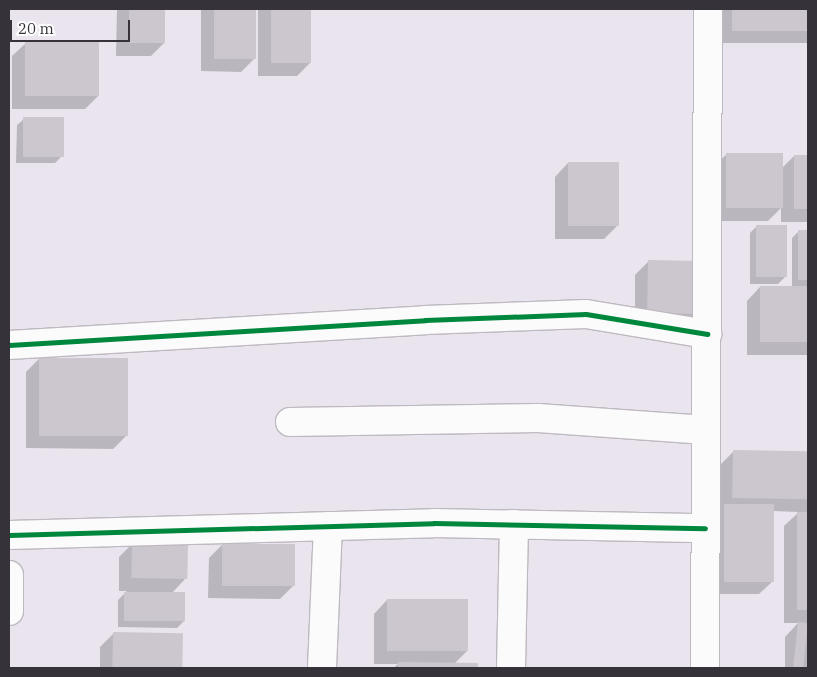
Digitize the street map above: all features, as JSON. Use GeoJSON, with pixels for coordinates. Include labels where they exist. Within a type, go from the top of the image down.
{"type":"FeatureCollection","features":[{"type":"Feature","properties":{"kind":"street"},"geometry":{"type":"LineString","coordinates":[[705,668],[708,9]]}},
{"type":"Feature","properties":{"kind":"street"},"geometry":{"type":"LineString","coordinates":[[9,345],[425,320],[586,314],[707,334]]}},
{"type":"Feature","properties":{"kind":"street"},"geometry":{"type":"LineString","coordinates":[[290,422],[538,418],[706,430]]}},
{"type":"Feature","properties":{"kind":"street"},"geometry":{"type":"LineString","coordinates":[[9,535],[434,523],[706,528]]}},
{"type":"Feature","properties":{"kind":"street"},"geometry":{"type":"LineString","coordinates":[[511,668],[514,524]]}},
{"type":"Feature","properties":{"kind":"street"},"geometry":{"type":"LineString","coordinates":[[322,668],[328,526]]}},
{"type":"Feature","properties":{"kind":"street"},"geometry":{"type":"LineString","coordinates":[[9,574],[9,611]]}},
{"type":"Feature","properties":{"kind":"building"},"geometry":{"type":"Polygon","coordinates":[[[129,9],[165,9],[165,43],[129,43],[129,9]]]}},
{"type":"Feature","properties":{"kind":"building"},"geometry":{"type":"Polygon","coordinates":[[[214,9],[256,9],[256,59],[214,59],[214,9]]]}},
{"type":"Feature","properties":{"kind":"building"},"geometry":{"type":"Polygon","coordinates":[[[271,9],[311,9],[311,63],[271,63],[271,9]]]}},
{"type":"Feature","properties":{"kind":"building"},"geometry":{"type":"Polygon","coordinates":[[[732,9],[808,9],[808,31],[732,31],[732,9]]]}},
{"type":"Feature","properties":{"kind":"building"},"geometry":{"type":"Polygon","coordinates":[[[25,41],[99,41],[99,96],[25,96],[25,41]]]}},
{"type":"Feature","properties":{"kind":"building"},"geometry":{"type":"Polygon","coordinates":[[[23,117],[64,117],[64,157],[23,157],[23,117]]]}},
{"type":"Feature","properties":{"kind":"building"},"geometry":{"type":"Polygon","coordinates":[[[726,153],[783,153],[783,208],[726,208],[726,153]]]}},
{"type":"Feature","properties":{"kind":"building"},"geometry":{"type":"Polygon","coordinates":[[[794,155],[808,155],[808,209],[794,209],[794,155]]]}},
{"type":"Feature","properties":{"kind":"building"},"geometry":{"type":"Polygon","coordinates":[[[568,162],[619,162],[619,226],[568,226],[568,162]]]}},
{"type":"Feature","properties":{"kind":"building"},"geometry":{"type":"Polygon","coordinates":[[[756,225],[787,225],[787,277],[756,277],[756,225]]]}},
{"type":"Feature","properties":{"kind":"building"},"geometry":{"type":"Polygon","coordinates":[[[798,230],[808,230],[808,280],[798,280],[798,230]]]}},
{"type":"Feature","properties":{"kind":"building"},"geometry":{"type":"Polygon","coordinates":[[[648,260],[699,261],[698,314],[647,313],[648,260]]]}},
{"type":"Feature","properties":{"kind":"building"},"geometry":{"type":"Polygon","coordinates":[[[760,286],[808,286],[808,342],[760,342],[760,286]]]}},
{"type":"Feature","properties":{"kind":"building"},"geometry":{"type":"Polygon","coordinates":[[[39,358],[128,358],[128,436],[39,436],[39,358]]]}},
{"type":"Feature","properties":{"kind":"building"},"geometry":{"type":"Polygon","coordinates":[[[733,450],[808,451],[807,499],[732,498],[733,450]]]}},
{"type":"Feature","properties":{"kind":"building"},"geometry":{"type":"Polygon","coordinates":[[[724,504],[774,504],[774,582],[724,582],[724,504]]]}},
{"type":"Feature","properties":{"kind":"building"},"geometry":{"type":"Polygon","coordinates":[[[797,512],[808,512],[808,610],[797,610],[797,512]]]}},
{"type":"Feature","properties":{"kind":"building"},"geometry":{"type":"Polygon","coordinates":[[[132,542],[188,543],[187,579],[131,578],[132,542]]]}},
{"type":"Feature","properties":{"kind":"building"},"geometry":{"type":"Polygon","coordinates":[[[222,544],[295,544],[295,586],[222,586],[222,544]]]}},
{"type":"Feature","properties":{"kind":"building"},"geometry":{"type":"Polygon","coordinates":[[[124,592],[185,592],[185,621],[124,621],[124,592]]]}},
{"type":"Feature","properties":{"kind":"building"},"geometry":{"type":"Polygon","coordinates":[[[387,599],[468,599],[468,651],[387,651],[387,599]]]}},
{"type":"Feature","properties":{"kind":"building"},"geometry":{"type":"Polygon","coordinates":[[[798,622],[808,623],[803,668],[793,668],[798,622]]]}},
{"type":"Feature","properties":{"kind":"building"},"geometry":{"type":"Polygon","coordinates":[[[113,632],[183,633],[182,668],[112,668],[113,632]]]}},
{"type":"Feature","properties":{"kind":"building"},"geometry":{"type":"Polygon","coordinates":[[[398,662],[478,663],[478,668],[398,668],[398,662]]]}},
{"type":"Feature","properties":{"kind":"cycle path"},"geometry":{"type":"LineString","coordinates":[[9,345],[425,320],[586,314],[707,334]]}},
{"type":"Feature","properties":{"kind":"cycle path"},"geometry":{"type":"LineString","coordinates":[[9,535],[434,523],[705,528]]}}]}
